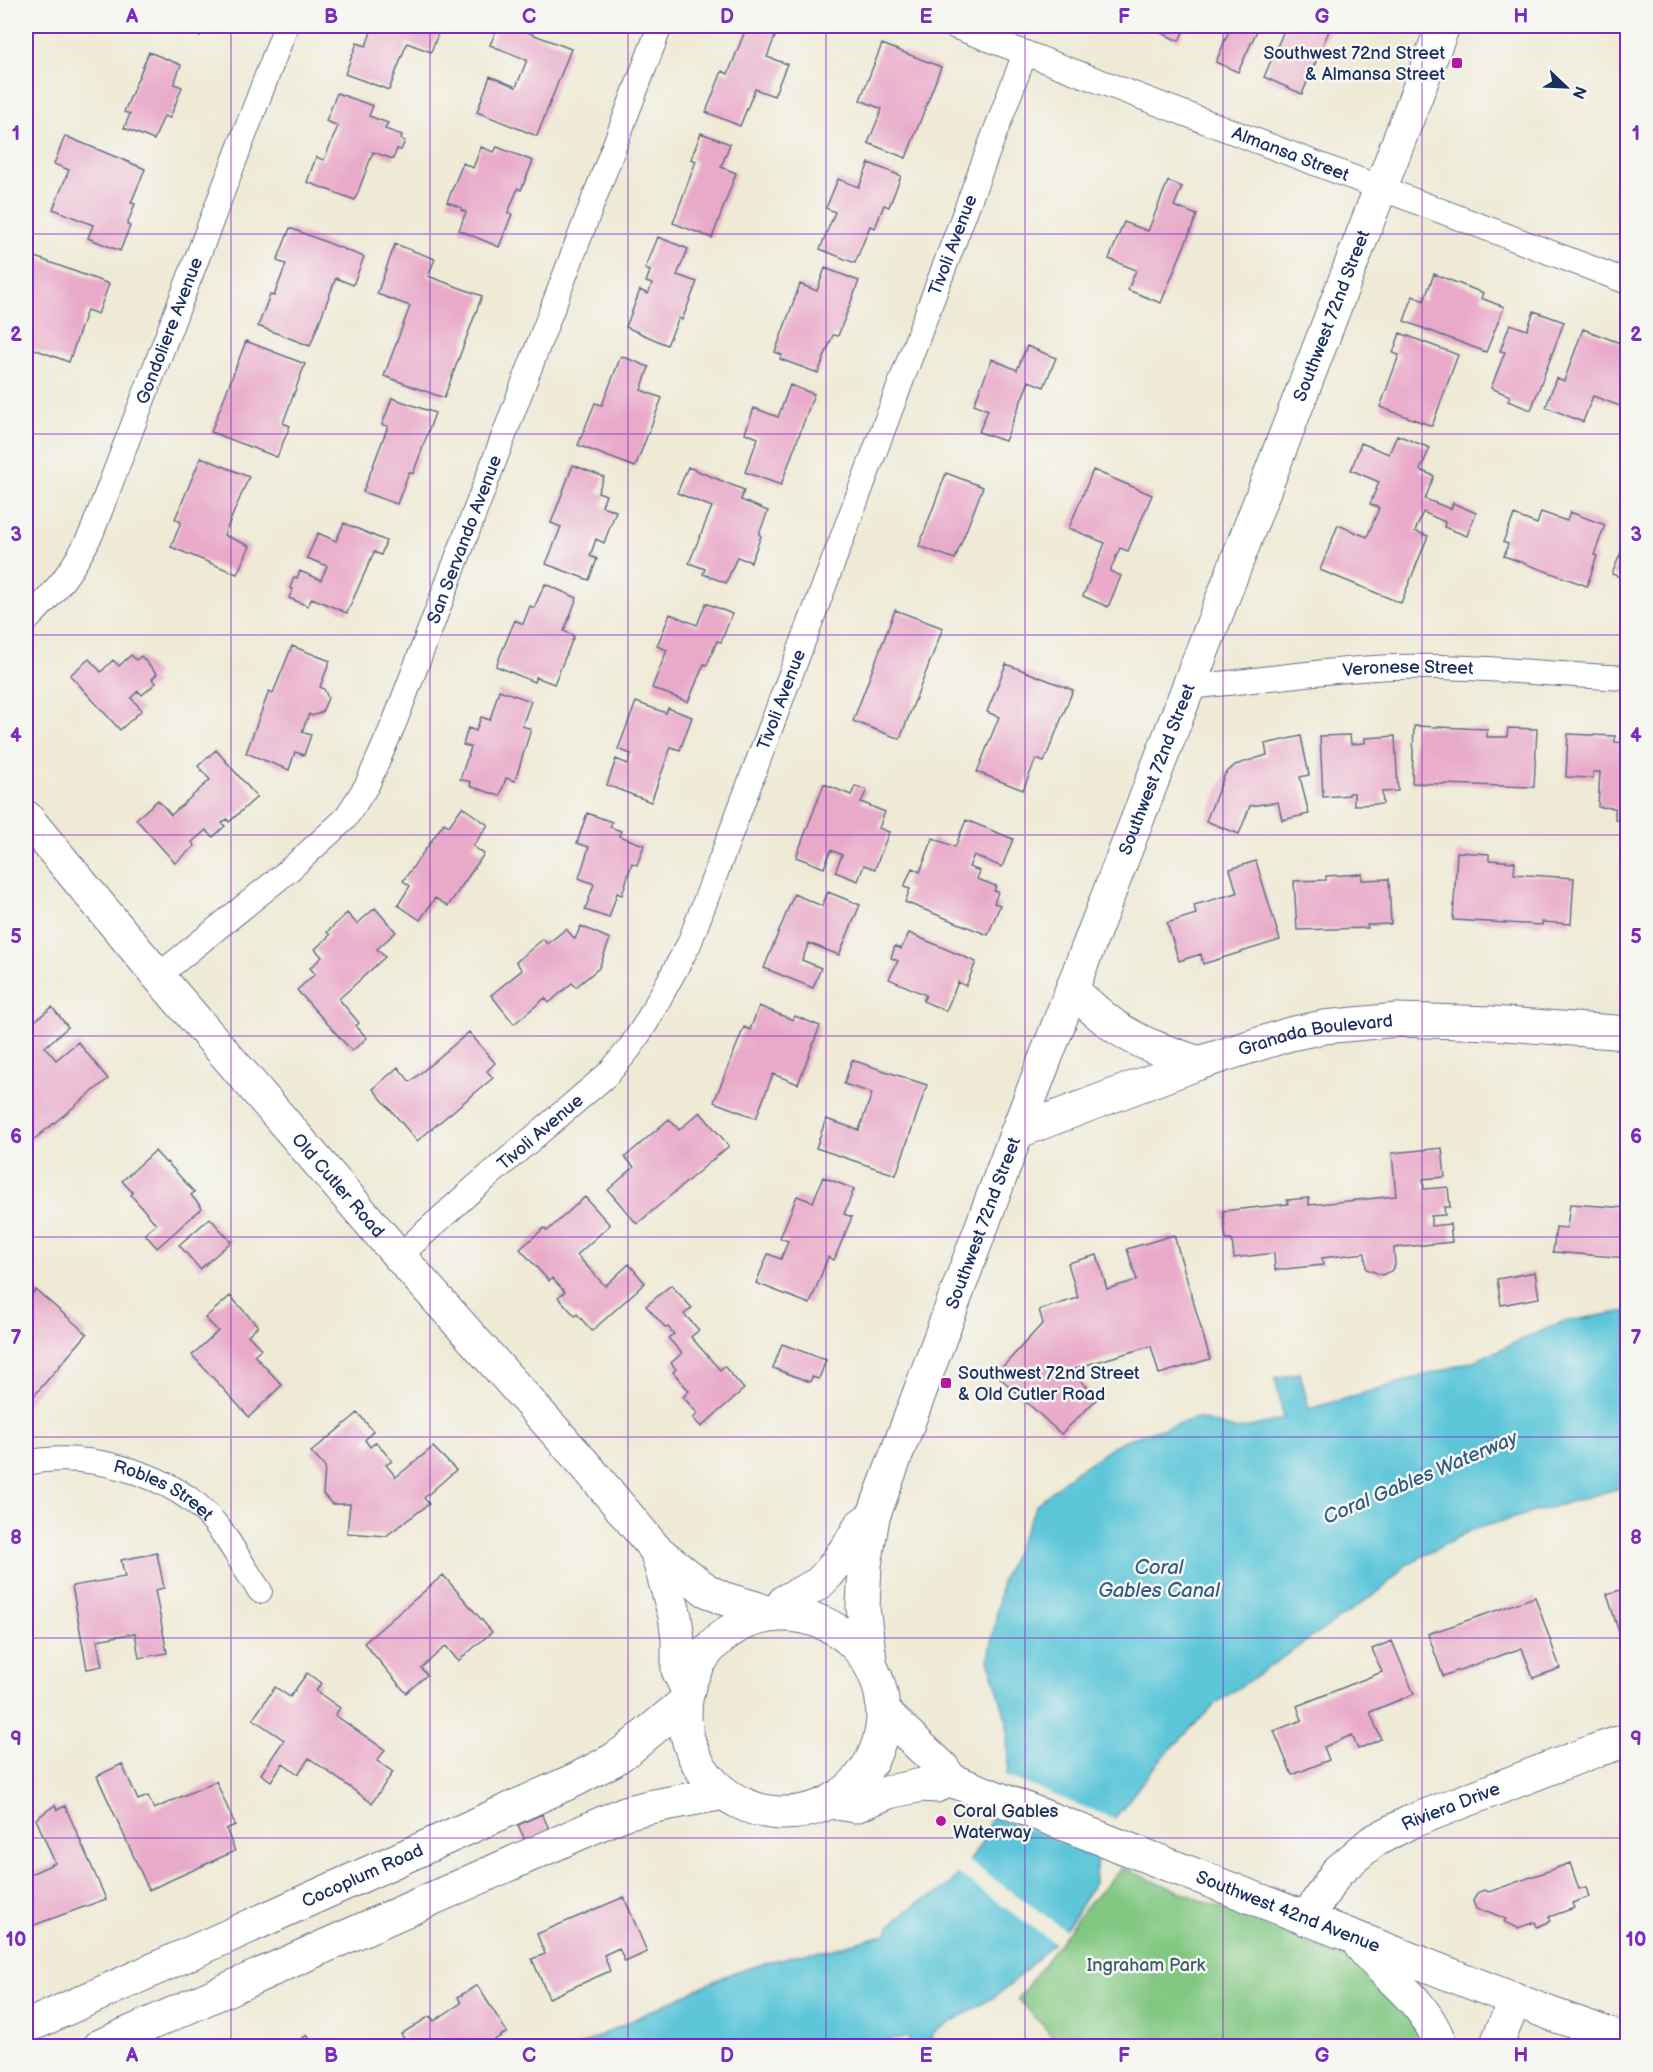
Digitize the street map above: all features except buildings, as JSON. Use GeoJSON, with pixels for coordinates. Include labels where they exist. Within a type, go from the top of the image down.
{"type":"FeatureCollection","features":[{"type":"Feature","properties":{"kind":"main road","name":"Southwest 72nd Street"},"geometry":{"type":"LineString","coordinates":[[871,1666],[863,1598],[865,1565],[873,1517],[1017,1132],[1443,26]]}},
{"type":"Feature","properties":{"kind":"main road","name":"Old Cutler Road"},"geometry":{"type":"LineString","coordinates":[[26,817],[158,976],[656,1550],[706,1590],[722,1598],[773,1614]]}},
{"type":"Feature","properties":{"kind":"main road"},"geometry":{"type":"LineString","coordinates":[[1072,990],[1116,1027],[1128,1034],[1157,1049],[1198,1063]]}},
{"type":"Feature","properties":{"kind":"main road","name":"Granada Boulevard"},"geometry":{"type":"LineString","coordinates":[[1017,1132],[1198,1063],[1290,1034],[1324,1027],[1397,1020],[1492,1023],[1628,1033]]}},
{"type":"Feature","properties":{"kind":"main road","name":"Southwest 72nd Street"},"geometry":{"type":"LineString","coordinates":[[773,1614],[785,1601],[818,1584],[829,1573],[861,1525],[873,1517]]}},
{"type":"Feature","properties":{"kind":"main road","name":"Old Cutler Road"},"geometry":{"type":"LineString","coordinates":[[656,1550],[675,1616],[678,1670],[686,1695]]}},
{"type":"Feature","properties":{"kind":"main road"},"geometry":{"type":"LineString","coordinates":[[773,1614],[795,1614],[825,1623],[851,1641],[871,1666],[881,1695],[883,1711],[879,1742],[862,1775],[830,1802],[810,1810],[790,1813],[769,1812],[749,1807],[723,1793],[701,1769],[691,1750],[686,1730],[686,1695],[695,1669],[706,1651],[721,1636],[748,1620],[773,1614]]}},
{"type":"Feature","properties":{"kind":"main road","name":"Cocoplum Road"},"geometry":{"type":"LineString","coordinates":[[26,2027],[577,1779],[614,1760],[630,1748],[686,1695]]}},
{"type":"Feature","properties":{"kind":"main road","name":"Southwest 42nd Avenue"},"geometry":{"type":"LineString","coordinates":[[883,1711],[942,1767],[965,1785],[1628,2041]]}},
{"type":"Feature","properties":{"kind":"main road","name":"Riviera Drive"},"geometry":{"type":"LineString","coordinates":[[1306,1918],[1337,1872],[1372,1842],[1410,1822],[1628,1740]]}},
{"type":"Feature","properties":{"kind":"main road"},"geometry":{"type":"LineString","coordinates":[[830,1802],[855,1806],[888,1792],[922,1785],[965,1785]]}},
{"type":"Feature","properties":{"kind":"main road"},"geometry":{"type":"LineString","coordinates":[[100,2046],[625,1813],[723,1793]]}},
{"type":"Feature","properties":{"kind":"main road"},"geometry":{"type":"LineString","coordinates":[[1353,1936],[1375,1963],[1419,2004],[1441,2046]]}},
{"type":"Feature","properties":{"kind":"main road"},"geometry":{"type":"LineString","coordinates":[[1497,2046],[1515,1999]]}},
{"type":"Feature","properties":{"kind":"street","name":"Gondoliere Avenue"},"geometry":{"type":"LineString","coordinates":[[26,621],[58,589],[72,570],[92,532],[286,26]]}},
{"type":"Feature","properties":{"kind":"street","name":"San Servando Avenue"},"geometry":{"type":"LineString","coordinates":[[158,976],[329,835],[345,819],[367,785],[400,710],[660,26]]}},
{"type":"Feature","properties":{"kind":"street","name":"Almansa Street"},"geometry":{"type":"LineString","coordinates":[[954,26],[1628,282]]}},
{"type":"Feature","properties":{"kind":"street","name":"Tivoli Avenue"},"geometry":{"type":"LineString","coordinates":[[399,1256],[608,1074],[629,1049],[678,968],[1025,53]]}},
{"type":"Feature","properties":{"kind":"street","name":"Veronese Street"},"geometry":{"type":"LineString","coordinates":[[1190,687],[1394,667],[1496,669],[1628,678]]}},
{"type":"Feature","properties":{"kind":"street","name":"Robles Street"},"geometry":{"type":"LineString","coordinates":[[26,1463],[58,1461],[104,1464],[134,1471],[165,1484],[194,1502],[207,1514],[260,1591]]}},
{"type":"Feature","properties":{"kind":"green space","name":"Ingraham Park"},"geometry":{"type":"Polygon","coordinates":[[[1122,1868],[1353,1962],[1390,1988],[1430,2046],[1062,2046],[1018,1999],[1084,1909],[1122,1868]]]}},
{"type":"Feature","properties":{"kind":"water","name":"Coral Gables Canal"},"geometry":{"type":"Polygon","coordinates":[[[1627,1311],[1627,1486],[1471,1530],[1406,1565],[1381,1590],[1215,1704],[1158,1762],[1117,1815],[1097,1860],[1094,1883],[1072,1920],[1053,1943],[1009,1986],[934,2032],[927,2046],[908,2046],[910,2038],[888,2039],[887,2046],[579,2046],[722,1977],[775,1960],[830,1950],[883,1935],[887,1933],[890,1925],[918,1903],[940,1892],[952,1882],[967,1865],[988,1827],[1008,1771],[1007,1722],[989,1660],[1002,1580],[1037,1504],[1075,1472],[1122,1441],[1197,1418],[1237,1430],[1284,1419],[1275,1378],[1300,1373],[1309,1409],[1474,1361],[1562,1322],[1627,1311]]]}},
{"type":"Feature","properties":{"kind":"pier"},"geometry":{"type":"Polygon","coordinates":[[[1003,1775],[1118,1820],[1101,1857],[989,1814],[1003,1775]]]}},
{"type":"Feature","properties":{"kind":"pier"},"geometry":{"type":"Polygon","coordinates":[[[967,1860],[1067,1931],[1056,1944],[956,1872],[967,1860]]]}},
{"type":"Feature","properties":{"kind":"place","name":"Southwest 72nd Street & Almansa Street"},"geometry":{"type":"Point","coordinates":[1457,63]}},
{"type":"Feature","properties":{"kind":"place","name":"Southwest 72nd Street & Old Cutler Road"},"geometry":{"type":"Point","coordinates":[946,1383]}},
{"type":"Feature","properties":{"kind":"place","name":"Coral Gables Waterway"},"geometry":{"type":"Point","coordinates":[941,1821]}}]}
